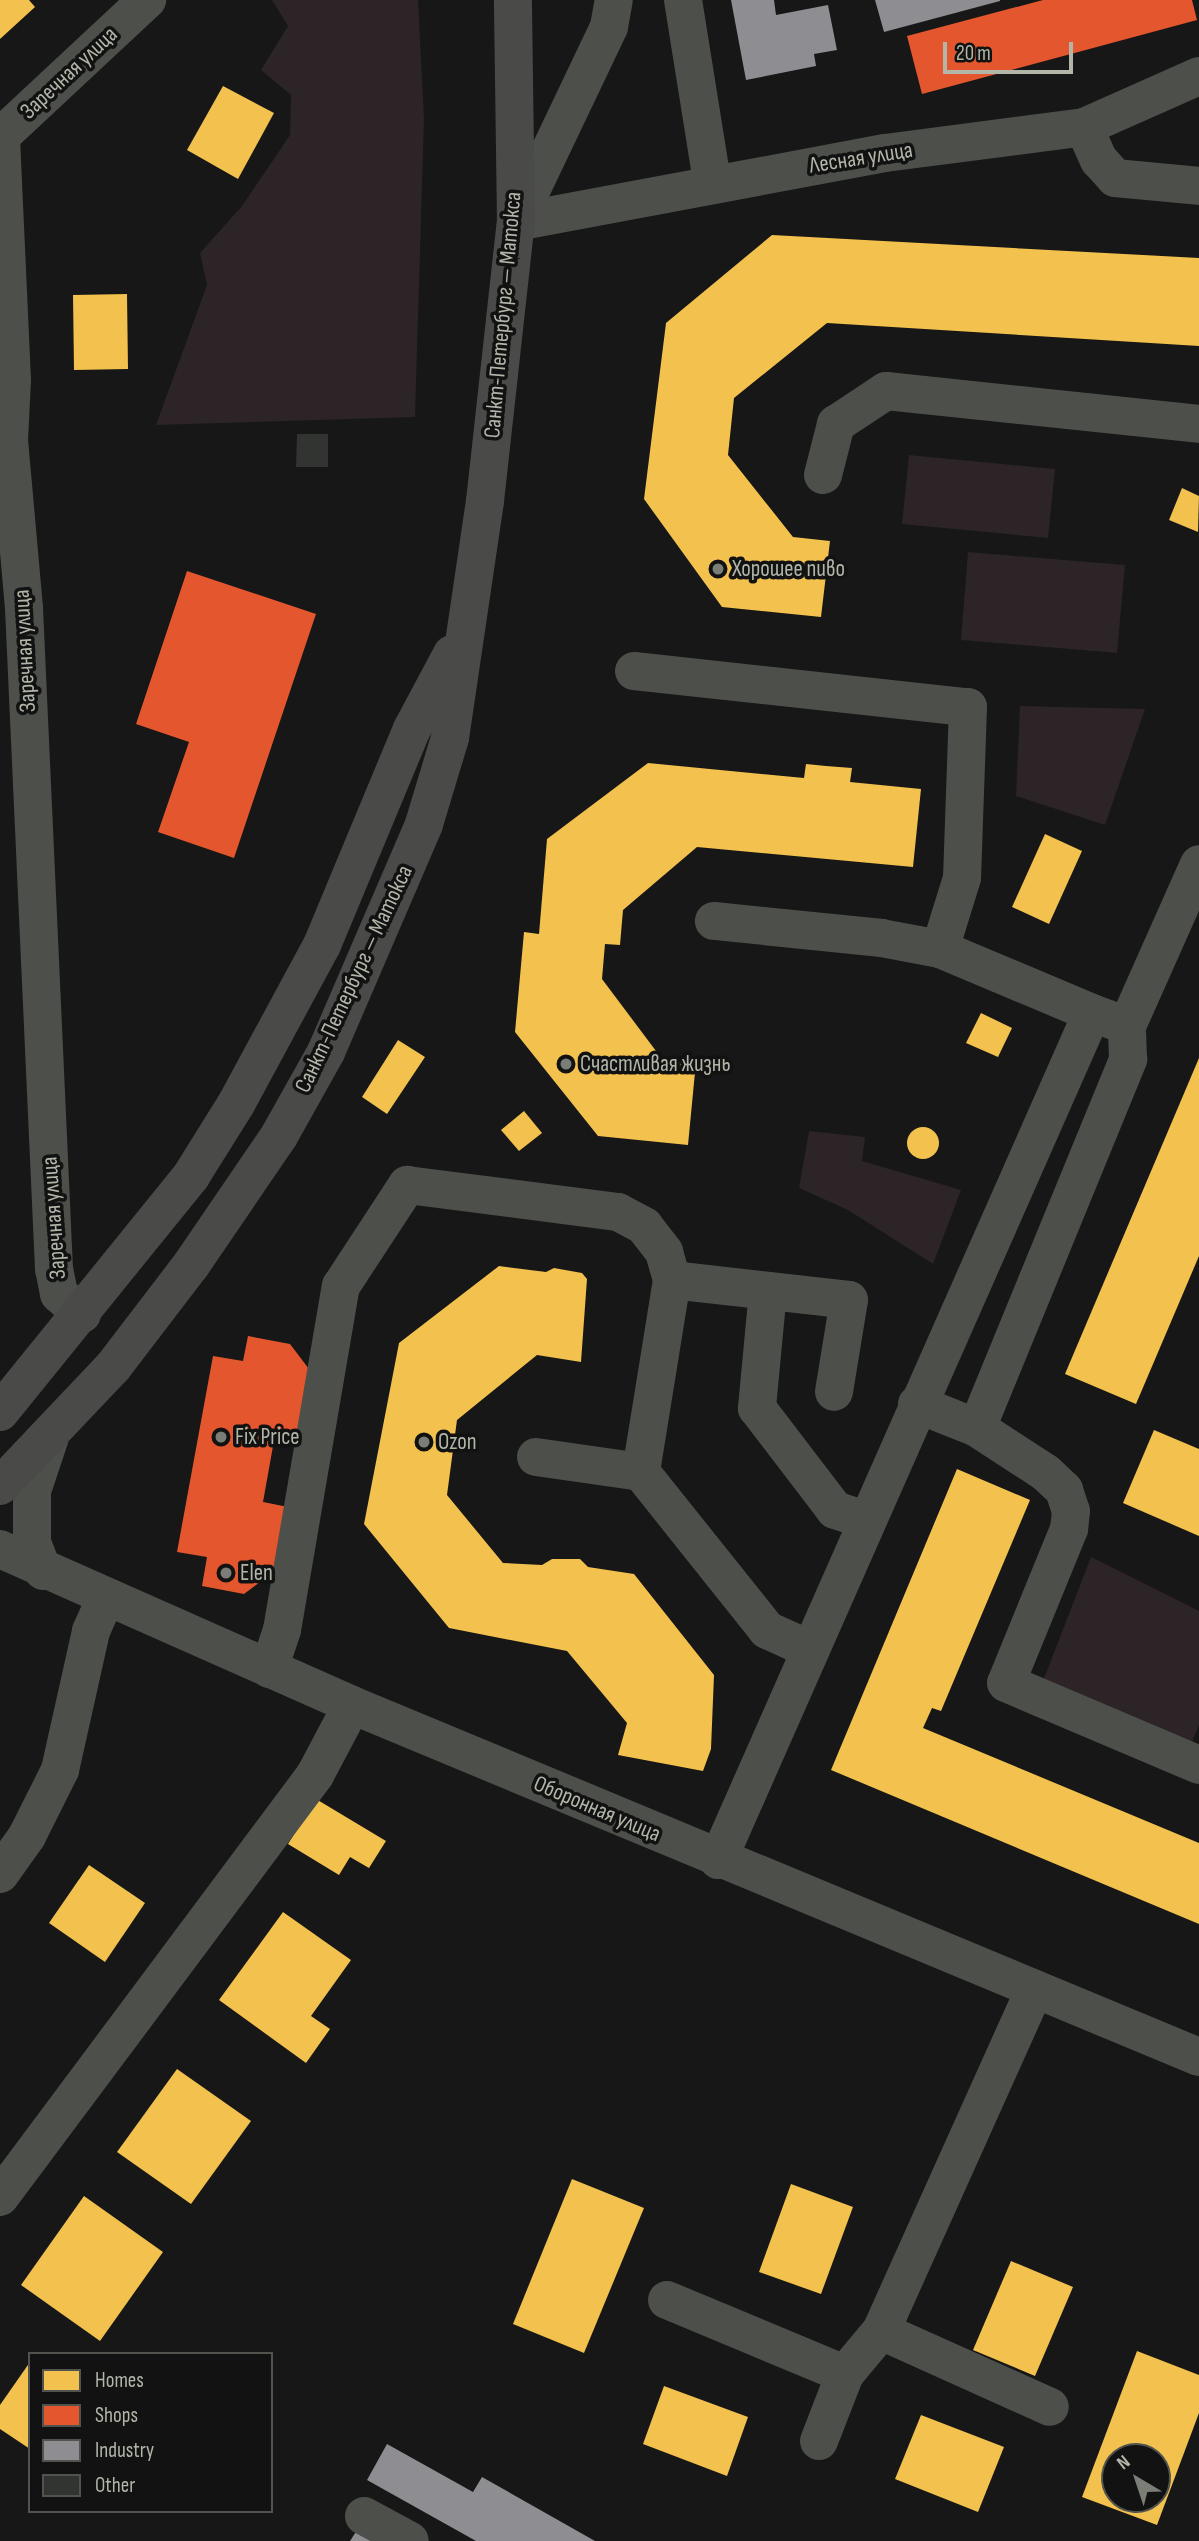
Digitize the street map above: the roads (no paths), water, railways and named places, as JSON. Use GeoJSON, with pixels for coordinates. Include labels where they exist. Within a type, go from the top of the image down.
{"type":"FeatureCollection","features":[{"type":"Feature","properties":{"kind":"main road","name":"Санкт-Петербург — Матокса"},"geometry":{"type":"LineString","coordinates":[[0,1486],[50,1437],[113,1367],[191,1265],[279,1136],[327,1052],[424,824],[450,738],[485,501],[516,222],[513,0]]}},
{"type":"Feature","properties":{"kind":"main road","name":"Санкт-Петербург — Матокса"},"geometry":{"type":"LineString","coordinates":[[0,1412],[191,1176],[281,1028],[322,945],[412,729],[466,627]]}},
{"type":"Feature","properties":{"kind":"street","name":"Заречная улица"},"geometry":{"type":"LineString","coordinates":[[82,1314],[60,1294],[54,1269],[24,608],[9,442],[12,380],[1,135],[148,0]]}},
{"type":"Feature","properties":{"kind":"street"},"geometry":{"type":"LineString","coordinates":[[516,222],[609,27],[614,0]]}},
{"type":"Feature","properties":{"kind":"street"},"geometry":{"type":"LineString","coordinates":[[683,0],[712,182]]}},
{"type":"Feature","properties":{"kind":"street","name":"Лесная улица"},"geometry":{"type":"LineString","coordinates":[[516,222],[712,182],[885,153],[1084,127],[1199,76]]}},
{"type":"Feature","properties":{"kind":"street"},"geometry":{"type":"LineString","coordinates":[[1084,127],[1099,160],[1115,178],[1199,186]]}},
{"type":"Feature","properties":{"kind":"street"},"geometry":{"type":"LineString","coordinates":[[824,475],[836,424],[886,391],[1199,424]]}},
{"type":"Feature","properties":{"kind":"street"},"geometry":{"type":"LineString","coordinates":[[634,671],[968,707],[962,878],[940,949]]}},
{"type":"Feature","properties":{"kind":"street"},"geometry":{"type":"LineString","coordinates":[[977,1428],[1128,1059],[1128,1026],[1199,864]]}},
{"type":"Feature","properties":{"kind":"street"},"geometry":{"type":"LineString","coordinates":[[714,921],[882,938],[940,949],[1128,1026]]}},
{"type":"Feature","properties":{"kind":"street"},"geometry":{"type":"LineString","coordinates":[[719,1860],[809,1649],[1092,1013]]}},
{"type":"Feature","properties":{"kind":"street"},"geometry":{"type":"LineString","coordinates":[[269,1669],[282,1630],[341,1286],[407,1185],[618,1212],[644,1226],[664,1252],[672,1280],[641,1472]]}},
{"type":"Feature","properties":{"kind":"street"},"geometry":{"type":"LineString","coordinates":[[672,1280],[849,1300],[834,1392]]}},
{"type":"Feature","properties":{"kind":"street"},"geometry":{"type":"LineString","coordinates":[[768,1291],[757,1408],[835,1510],[866,1520]]}},
{"type":"Feature","properties":{"kind":"street"},"geometry":{"type":"LineString","coordinates":[[917,1404],[977,1428],[1046,1473],[1064,1490],[1071,1511],[1069,1529],[1006,1683],[1199,1765]]}},
{"type":"Feature","properties":{"kind":"street"},"geometry":{"type":"LineString","coordinates":[[0,1572],[43,1571],[32,1542],[32,1491],[50,1437]]}},
{"type":"Feature","properties":{"kind":"street"},"geometry":{"type":"LineString","coordinates":[[536,1457],[641,1472],[768,1630],[809,1649]]}},
{"type":"Feature","properties":{"kind":"street","name":"Оборонная улица"},"geometry":{"type":"LineString","coordinates":[[0,1549],[43,1571],[352,1705],[719,1860],[1199,2057]]}},
{"type":"Feature","properties":{"kind":"street"},"geometry":{"type":"LineString","coordinates":[[0,1874],[27,1836],[60,1770],[91,1631],[106,1598]]}},
{"type":"Feature","properties":{"kind":"street"},"geometry":{"type":"LineString","coordinates":[[0,2197],[315,1775],[352,1705]]}},
{"type":"Feature","properties":{"kind":"street"},"geometry":{"type":"LineString","coordinates":[[819,2441],[845,2374],[881,2331],[1035,1989]]}},
{"type":"Feature","properties":{"kind":"street"},"geometry":{"type":"LineString","coordinates":[[667,2300],[845,2374]]}},
{"type":"Feature","properties":{"kind":"street"},"geometry":{"type":"LineString","coordinates":[[881,2331],[1050,2407]]}},
{"type":"Feature","properties":{"kind":"street"},"geometry":{"type":"LineString","coordinates":[[364,2516],[410,2541]]}},
{"type":"Feature","properties":{"kind":"place","name":"Хорошее пиво"},"geometry":{"type":"Point","coordinates":[718,569]}},
{"type":"Feature","properties":{"kind":"place","name":"Счастливая жизнь"},"geometry":{"type":"Point","coordinates":[566,1064]}},
{"type":"Feature","properties":{"kind":"place","name":"Fix Price"},"geometry":{"type":"Point","coordinates":[221,1437]}},
{"type":"Feature","properties":{"kind":"place","name":"Ozon"},"geometry":{"type":"Point","coordinates":[424,1442]}},
{"type":"Feature","properties":{"kind":"place","name":"Elen"},"geometry":{"type":"Point","coordinates":[226,1573]}}]}
